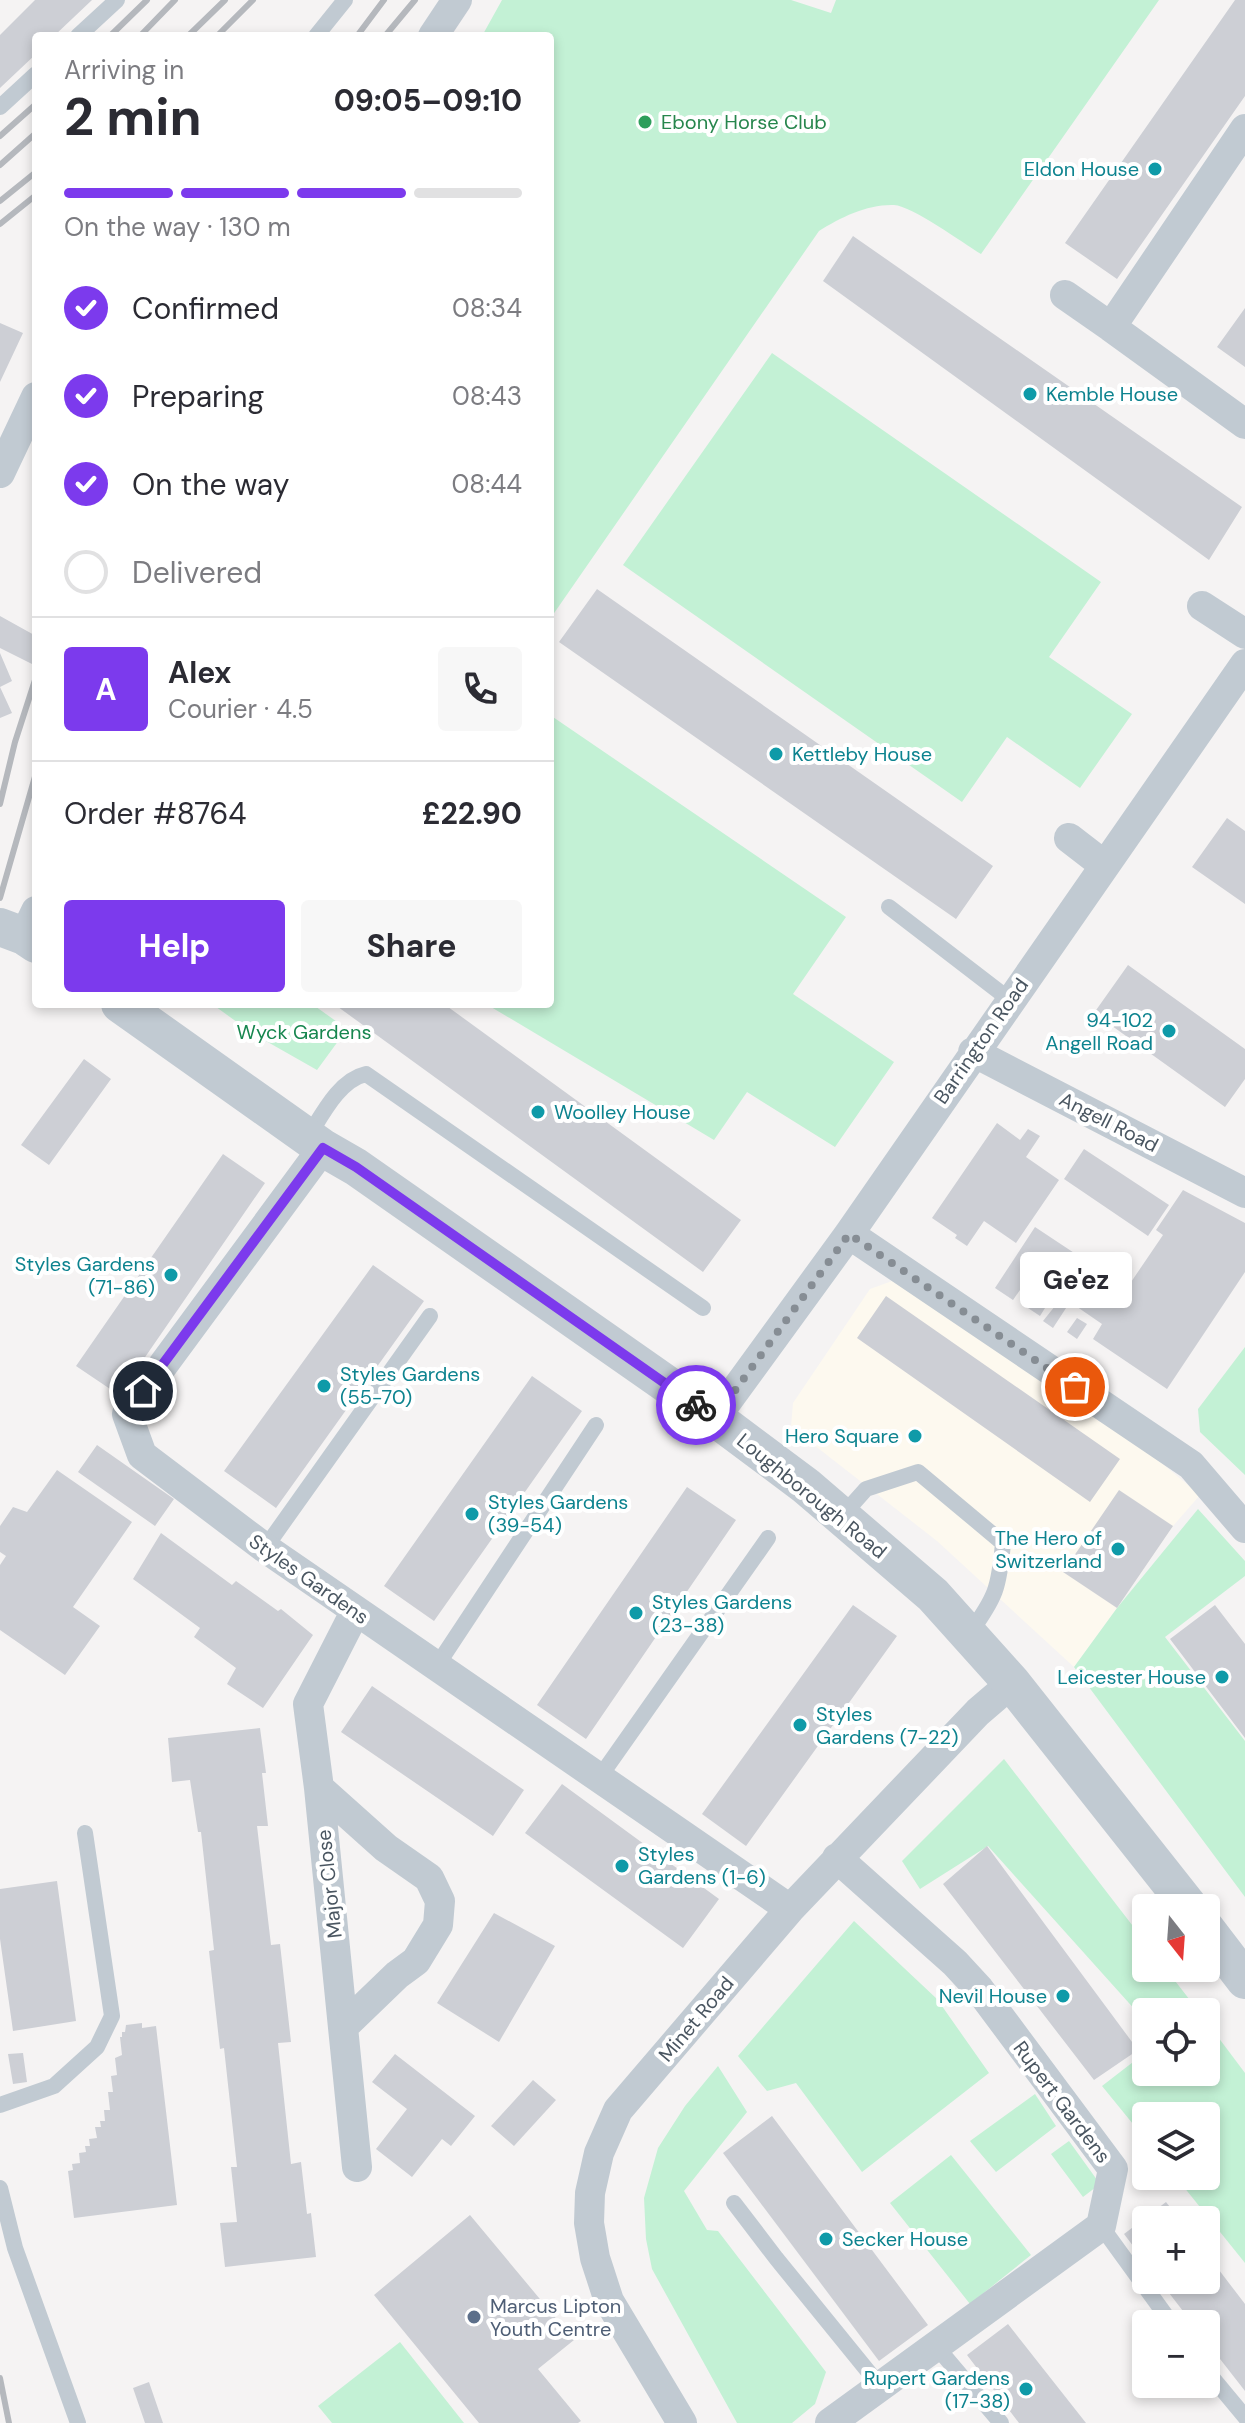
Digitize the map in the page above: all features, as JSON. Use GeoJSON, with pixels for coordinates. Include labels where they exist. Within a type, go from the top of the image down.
{"type":"FeatureCollection","features":[{"type":"Feature","properties":{"kind":"street"},"geometry":{"type":"LineString","coordinates":[[436,32],[457,0]]}},
{"type":"Feature","properties":{"kind":"street"},"geometry":{"type":"LineString","coordinates":[[1111,327],[1245,129]]}},
{"type":"Feature","properties":{"kind":"street"},"geometry":{"type":"LineString","coordinates":[[1065,295],[1245,424]]}},
{"type":"Feature","properties":{"kind":"street"},"geometry":{"type":"LineString","coordinates":[[0,473],[32,405]]}},
{"type":"Feature","properties":{"kind":"street"},"geometry":{"type":"LineString","coordinates":[[1202,606],[1245,634]]}},
{"type":"Feature","properties":{"kind":"street","name":"Barrington Road"},"geometry":{"type":"LineString","coordinates":[[715,1418],[849,1234],[1245,664]]}},
{"type":"Feature","properties":{"kind":"street"},"geometry":{"type":"LineString","coordinates":[[1069,838],[1104,865]]}},
{"type":"Feature","properties":{"kind":"street","name":"Loughborough Road"},"geometry":{"type":"LineString","coordinates":[[126,1008],[715,1418],[806,1486],[933,1595],[969,1634],[1012,1683],[1179,1894]]}},
{"type":"Feature","properties":{"kind":"street","name":"Angell Road"},"geometry":{"type":"LineString","coordinates":[[973,1052],[1245,1193]]}},
{"type":"Feature","properties":{"kind":"street","name":"Styles Gardens"},"geometry":{"type":"LineString","coordinates":[[315,1142],[127,1414],[142,1455],[355,1612],[790,1909]]}},
{"type":"Feature","properties":{"kind":"street"},"geometry":{"type":"LineString","coordinates":[[849,1234],[1191,1465],[1245,1528]]}},
{"type":"Feature","properties":{"kind":"street","name":"Major Close"},"geometry":{"type":"LineString","coordinates":[[355,1612],[308,1704],[357,2167]]}},
{"type":"Feature","properties":{"kind":"street","name":"Minet Road"},"geometry":{"type":"LineString","coordinates":[[682,2423],[609,2301],[595,2258],[589,2223],[590,2193],[599,2153],[618,2110],[837,1858],[978,1712],[1012,1683]]}},
{"type":"Feature","properties":{"kind":"street"},"geometry":{"type":"LineString","coordinates":[[319,1788],[386,1848],[429,1878],[440,1901],[438,1925],[416,1961],[344,2026]]}},
{"type":"Feature","properties":{"kind":"street","name":"Rupert Gardens"},"geometry":{"type":"LineString","coordinates":[[837,1858],[955,1963],[971,1981],[1113,2169],[1101,2226]]}},
{"type":"Feature","properties":{"kind":"street"},"geometry":{"type":"LineString","coordinates":[[1220,1946],[1244,1976]]}},
{"type":"Feature","properties":{"kind":"street"},"geometry":{"type":"LineString","coordinates":[[830,2423],[1101,2226]]}},
{"type":"Feature","properties":{"kind":"lane"},"geometry":{"type":"LineString","coordinates":[[82,32],[117,0]]}},
{"type":"Feature","properties":{"kind":"lane"},"geometry":{"type":"LineString","coordinates":[[319,32],[345,0]]}},
{"type":"Feature","properties":{"kind":"lane"},"geometry":{"type":"LineString","coordinates":[[0,107],[32,78]]}},
{"type":"Feature","properties":{"kind":"lane"},"geometry":{"type":"LineString","coordinates":[[889,907],[1010,1000]]}},
{"type":"Feature","properties":{"kind":"lane"},"geometry":{"type":"LineString","coordinates":[[315,1142],[335,1097],[354,1077],[366,1074],[703,1308]]}},
{"type":"Feature","properties":{"kind":"lane"},"geometry":{"type":"LineString","coordinates":[[265,1548],[430,1316]]}},
{"type":"Feature","properties":{"kind":"lane"},"geometry":{"type":"LineString","coordinates":[[436,1667],[596,1425]]}},
{"type":"Feature","properties":{"kind":"lane"},"geometry":{"type":"LineString","coordinates":[[841,1517],[866,1489],[918,1472],[1003,1543],[995,1594],[969,1634]]}},
{"type":"Feature","properties":{"kind":"lane"},"geometry":{"type":"LineString","coordinates":[[599,1778],[768,1538]]}},
{"type":"Feature","properties":{"kind":"lane"},"geometry":{"type":"LineString","coordinates":[[0,2105],[54,2086],[97,2047],[112,2016],[85,1833]]}},
{"type":"Feature","properties":{"kind":"lane"},"geometry":{"type":"LineString","coordinates":[[0,2188],[15,2248],[78,2423]]}},
{"type":"Feature","properties":{"kind":"lane"},"geometry":{"type":"LineString","coordinates":[[734,2203],[880,2386]]}},
{"type":"Feature","properties":{"kind":"lane"},"geometry":{"type":"LineString","coordinates":[[1101,2226],[1162,2310]]}},
{"type":"Feature","properties":{"kind":"lane"},"geometry":{"type":"LineString","coordinates":[[935,2345],[1001,2423]]}},
{"type":"Feature","properties":{"kind":"lane"},"geometry":{"type":"LineString","coordinates":[[1220,2387],[1245,2417]]}},
{"type":"Feature","properties":{"kind":"shaded area"},"geometry":{"type":"Polygon","coordinates":[[[892,1281],[1131,1438],[1200,1495],[1173,1526],[1074,1667],[937,1541],[791,1427],[793,1403],[870,1289],[892,1281]]]}},
{"type":"Feature","properties":{"kind":"green space"},"geometry":{"type":"Polygon","coordinates":[[[502,0],[791,0],[831,13],[836,0],[1159,0],[981,254],[925,218],[894,205],[855,212],[819,231],[554,613],[554,32],[484,32],[502,0]]]}},
{"type":"Feature","properties":{"kind":"green space"},"geometry":{"type":"Polygon","coordinates":[[[772,353],[1101,582],[1049,657],[1132,714],[1080,788],[1007,737],[962,802],[623,565],[772,353]]]}},
{"type":"Feature","properties":{"kind":"green space"},"geometry":{"type":"Polygon","coordinates":[[[554,718],[846,917],[793,994],[894,1062],[835,1147],[747,1092],[714,1140],[493,1008],[554,1008],[554,718]]]}},
{"type":"Feature","properties":{"kind":"green space","name":"Wyck Gardens"},"geometry":{"type":"Polygon","coordinates":[[[218,1008],[318,1008],[347,1029],[317,1070],[252,1033],[218,1008]]]}},
{"type":"Feature","properties":{"kind":"green space"},"geometry":{"type":"Polygon","coordinates":[[[1245,1347],[1245,1475],[1200,1432],[1198,1409],[1245,1347]]]}},
{"type":"Feature","properties":{"kind":"green space"},"geometry":{"type":"Polygon","coordinates":[[[1198,1509],[1245,1561],[1245,1576],[1165,1637],[1245,1741],[1245,1897],[1074,1667],[1117,1608],[1198,1509]]]}},
{"type":"Feature","properties":{"kind":"green space"},"geometry":{"type":"Polygon","coordinates":[[[1004,1759],[1132,1925],[1132,1982],[1176,1982],[1188,1998],[1132,1998],[1132,2006],[988,1846],[920,1889],[902,1861],[1004,1759]]]}},
{"type":"Feature","properties":{"kind":"green space"},"geometry":{"type":"Polygon","coordinates":[[[854,1921],[937,1999],[989,2073],[862,2172],[796,2083],[767,2091],[738,2056],[854,1921]]]}},
{"type":"Feature","properties":{"kind":"green space"},"geometry":{"type":"Polygon","coordinates":[[[1220,2040],[1245,2073],[1245,2263],[1220,2232],[1220,2206],[1199,2206],[1186,2190],[1220,2190],[1220,2102],[1132,2102],[1132,2123],[1102,2086],[1132,2063],[1132,2086],[1220,2086],[1220,2040]]]}},
{"type":"Feature","properties":{"kind":"green space"},"geometry":{"type":"Polygon","coordinates":[[[718,2066],[747,2112],[684,2191],[707,2230],[718,2231],[826,2372],[815,2404],[792,2423],[737,2423],[652,2269],[646,2239],[644,2198],[658,2148],[685,2106],[718,2066]]]}},
{"type":"Feature","properties":{"kind":"green space"},"geometry":{"type":"Polygon","coordinates":[[[1035,2094],[1056,2126],[996,2172],[970,2141],[1035,2094]]]}},
{"type":"Feature","properties":{"kind":"green space"},"geometry":{"type":"Polygon","coordinates":[[[1069,2141],[1100,2184],[1083,2197],[1051,2154],[1069,2141]]]}},
{"type":"Feature","properties":{"kind":"green space"},"geometry":{"type":"Polygon","coordinates":[[[951,2155],[1031,2255],[970,2304],[890,2203],[951,2155]]]}},
{"type":"Feature","properties":{"kind":"green space"},"geometry":{"type":"Polygon","coordinates":[[[400,2342],[464,2423],[332,2423],[318,2406],[400,2342]]]}},
{"type":"Feature","properties":{"kind":"building"},"geometry":{"type":"Polygon","coordinates":[[[35,0],[92,0],[58,32],[32,32],[32,58],[0,88],[0,35],[35,0]]]}},
{"type":"Feature","properties":{"kind":"building","name":"Eldon House"},"geometry":{"type":"Polygon","coordinates":[[[1235,0],[1245,0],[1245,96],[1117,279],[1065,243],[1235,0]]]}},
{"type":"Feature","properties":{"kind":"building","name":"Kemble House"},"geometry":{"type":"Polygon","coordinates":[[[853,236],[1242,507],[1209,560],[823,281],[853,236]]]}},
{"type":"Feature","properties":{"kind":"building"},"geometry":{"type":"Polygon","coordinates":[[[1245,308],[1245,367],[1217,347],[1245,308]]]}},
{"type":"Feature","properties":{"kind":"building"},"geometry":{"type":"Polygon","coordinates":[[[0,323],[23,333],[0,382],[0,323]]]}},
{"type":"Feature","properties":{"kind":"building","name":"Kettleby House"},"geometry":{"type":"Polygon","coordinates":[[[597,589],[993,866],[956,919],[559,642],[597,589]]]}},
{"type":"Feature","properties":{"kind":"building"},"geometry":{"type":"Polygon","coordinates":[[[0,616],[32,634],[32,664],[0,648],[0,616]]]}},
{"type":"Feature","properties":{"kind":"building"},"geometry":{"type":"Polygon","coordinates":[[[0,653],[12,681],[0,687],[0,653]]]}},
{"type":"Feature","properties":{"kind":"building"},"geometry":{"type":"Polygon","coordinates":[[[0,687],[12,713],[0,718],[0,687]]]}},
{"type":"Feature","properties":{"kind":"building"},"geometry":{"type":"Polygon","coordinates":[[[1227,818],[1245,831],[1245,904],[1192,867],[1227,818]]]}},
{"type":"Feature","properties":{"kind":"building","name":"94-102 Angell Road"},"geometry":{"type":"Polygon","coordinates":[[[1128,965],[1245,1049],[1245,1079],[1225,1107],[1094,1013],[1128,965]]]}},
{"type":"Feature","properties":{"kind":"building","name":"Woolley House"},"geometry":{"type":"Polygon","coordinates":[[[340,1008],[450,1008],[741,1220],[703,1272],[340,1008]]]}},
{"type":"Feature","properties":{"kind":"building"},"geometry":{"type":"Polygon","coordinates":[[[84,1059],[111,1079],[49,1165],[21,1145],[84,1059]]]}},
{"type":"Feature","properties":{"kind":"building"},"geometry":{"type":"Polygon","coordinates":[[[997,1123],[1020,1140],[1028,1129],[1040,1136],[1026,1157],[1059,1180],[1016,1243],[984,1221],[967,1246],[932,1218],[997,1123]]]}},
{"type":"Feature","properties":{"kind":"building"},"geometry":{"type":"Polygon","coordinates":[[[1084,1149],[1169,1205],[1148,1236],[1064,1179],[1084,1149]]]}},
{"type":"Feature","properties":{"kind":"building","name":"Styles Gardens (71-86)"},"geometry":{"type":"Polygon","coordinates":[[[223,1154],[265,1183],[119,1395],[76,1366],[223,1154]]]}},
{"type":"Feature","properties":{"kind":"building"},"geometry":{"type":"Polygon","coordinates":[[[1183,1190],[1245,1223],[1245,1272],[1167,1389],[1093,1339],[1102,1324],[1070,1302],[1053,1328],[1043,1321],[1067,1291],[1034,1270],[1013,1300],[995,1288],[1035,1227],[1127,1288],[1163,1235],[1156,1230],[1183,1190]]]}},
{"type":"Feature","properties":{"kind":"building","name":"Styles Gardens (55-70)"},"geometry":{"type":"Polygon","coordinates":[[[373,1265],[424,1301],[276,1508],[224,1471],[373,1265]]]}},
{"type":"Feature","properties":{"kind":"building"},"geometry":{"type":"Polygon","coordinates":[[[1041,1282],[1055,1292],[1040,1316],[1025,1306],[1041,1282]]]}},
{"type":"Feature","properties":{"kind":"building"},"geometry":{"type":"Polygon","coordinates":[[[886,1296],[1120,1459],[1090,1502],[857,1338],[886,1296]]]}},
{"type":"Feature","properties":{"kind":"building"},"geometry":{"type":"Polygon","coordinates":[[[1077,1318],[1087,1324],[1077,1339],[1067,1332],[1077,1318]]]}},
{"type":"Feature","properties":{"kind":"building","name":"Styles Gardens (39-54)"},"geometry":{"type":"Polygon","coordinates":[[[532,1376],[582,1411],[434,1621],[384,1586],[532,1376]]]}},
{"type":"Feature","properties":{"kind":"building"},"geometry":{"type":"Polygon","coordinates":[[[97,1445],[174,1499],[155,1526],[78,1472],[97,1445]]]}},
{"type":"Feature","properties":{"kind":"building"},"geometry":{"type":"Polygon","coordinates":[[[57,1470],[132,1522],[73,1607],[100,1626],[65,1675],[0,1630],[0,1565],[6,1556],[0,1552],[0,1526],[13,1507],[27,1512],[57,1470]]]}},
{"type":"Feature","properties":{"kind":"building","name":"Styles Gardens (23-38)"},"geometry":{"type":"Polygon","coordinates":[[[687,1487],[736,1520],[586,1739],[537,1705],[687,1487]]]}},
{"type":"Feature","properties":{"kind":"building","name":"The Hero of Switzerland"},"geometry":{"type":"Polygon","coordinates":[[[1119,1490],[1173,1526],[1117,1608],[1063,1572],[1119,1490]]]}},
{"type":"Feature","properties":{"kind":"building"},"geometry":{"type":"Polygon","coordinates":[[[161,1533],[232,1585],[236,1581],[278,1611],[281,1609],[313,1635],[263,1708],[227,1684],[236,1668],[194,1637],[200,1628],[133,1579],[161,1533]]]}},
{"type":"Feature","properties":{"kind":"building","name":"Styles Gardens (7-22)"},"geometry":{"type":"Polygon","coordinates":[[[853,1605],[897,1636],[746,1846],[702,1814],[853,1605]]]}},
{"type":"Feature","properties":{"kind":"building","name":"Leicester House"},"geometry":{"type":"Polygon","coordinates":[[[1215,1605],[1245,1644],[1245,1738],[1170,1639],[1215,1605]]]}},
{"type":"Feature","properties":{"kind":"building"},"geometry":{"type":"Polygon","coordinates":[[[372,1686],[524,1790],[493,1836],[341,1732],[372,1686]]]}},
{"type":"Feature","properties":{"kind":"building"},"geometry":{"type":"Polygon","coordinates":[[[260,1728],[268,1826],[257,1826],[271,1945],[280,1944],[291,2042],[278,2043],[291,2164],[301,2162],[316,2257],[225,2267],[220,2223],[237,2222],[231,2167],[237,2167],[224,2048],[220,2049],[209,1951],[214,1950],[201,1832],[198,1832],[190,1780],[172,1782],[168,1738],[260,1728]]]}},
{"type":"Feature","properties":{"kind":"building","name":"Styles Gardens (1-6)"},"geometry":{"type":"Polygon","coordinates":[[[562,1784],[719,1899],[683,1948],[525,1833],[562,1784]]]}},
{"type":"Feature","properties":{"kind":"building","name":"Nevil House"},"geometry":{"type":"Polygon","coordinates":[[[987,1846],[1132,2042],[1132,2054],[1094,2080],[943,1884],[987,1846]]]}},
{"type":"Feature","properties":{"kind":"building"},"geometry":{"type":"Polygon","coordinates":[[[57,1881],[76,2021],[13,2031],[0,1939],[0,1889],[57,1881]]]}},
{"type":"Feature","properties":{"kind":"building"},"geometry":{"type":"Polygon","coordinates":[[[494,1913],[555,1946],[499,2042],[437,2003],[494,1913]]]}},
{"type":"Feature","properties":{"kind":"building"},"geometry":{"type":"Polygon","coordinates":[[[142,2023],[142,2028],[156,2026],[177,2205],[74,2218],[68,2171],[73,2170],[72,2164],[80,2163],[79,2153],[86,2152],[85,2146],[90,2146],[89,2139],[97,2138],[95,2127],[101,2127],[100,2121],[105,2121],[104,2110],[110,2110],[108,2092],[113,2092],[111,2076],[117,2075],[115,2058],[122,2055],[122,2032],[125,2032],[126,2025],[142,2023]]]}},
{"type":"Feature","properties":{"kind":"building"},"geometry":{"type":"Polygon","coordinates":[[[23,2053],[27,2082],[13,2084],[8,2054],[23,2053]]]}},
{"type":"Feature","properties":{"kind":"building"},"geometry":{"type":"Polygon","coordinates":[[[395,2054],[475,2116],[451,2146],[442,2139],[412,2177],[376,2149],[407,2109],[372,2082],[395,2054]]]}},
{"type":"Feature","properties":{"kind":"building"},"geometry":{"type":"Polygon","coordinates":[[[533,2080],[556,2100],[514,2146],[491,2126],[533,2080]]]}},
{"type":"Feature","properties":{"kind":"building","name":"Secker House"},"geometry":{"type":"Polygon","coordinates":[[[772,2116],[928,2325],[879,2361],[723,2153],[772,2116]]]}},
{"type":"Feature","properties":{"kind":"building","name":"Marcus Lipton Youth Centre"},"geometry":{"type":"Polygon","coordinates":[[[470,2215],[574,2340],[538,2369],[581,2421],[578,2423],[479,2423],[374,2295],[470,2215]]]}},
{"type":"Feature","properties":{"kind":"building"},"geometry":{"type":"Polygon","coordinates":[[[1132,2228],[1132,2245],[1124,2234],[1132,2228]]]}},
{"type":"Feature","properties":{"kind":"building"},"geometry":{"type":"Polygon","coordinates":[[[1220,2271],[1245,2304],[1245,2391],[1220,2359],[1220,2310],[1182,2310],[1170,2294],[1220,2294],[1220,2271]]]}},
{"type":"Feature","properties":{"kind":"building","name":"Rupert Gardens (17-38)"},"geometry":{"type":"Polygon","coordinates":[[[1008,2324],[1086,2423],[1019,2423],[967,2355],[1008,2324]]]}},
{"type":"Feature","properties":{"kind":"building"},"geometry":{"type":"Polygon","coordinates":[[[149,2382],[163,2423],[145,2423],[133,2388],[149,2382]]]}},
{"type":"Feature","properties":{"kind":"railway"},"geometry":{"type":"LineString","coordinates":[[114,32],[147,0]]}},
{"type":"Feature","properties":{"kind":"railway"},"geometry":{"type":"LineString","coordinates":[[144,32],[175,0]]}},
{"type":"Feature","properties":{"kind":"railway"},"geometry":{"type":"LineString","coordinates":[[192,32],[225,0]]}},
{"type":"Feature","properties":{"kind":"railway"},"geometry":{"type":"LineString","coordinates":[[221,32],[253,0]]}},
{"type":"Feature","properties":{"kind":"railway"},"geometry":{"type":"LineString","coordinates":[[360,32],[384,0]]}},
{"type":"Feature","properties":{"kind":"railway"},"geometry":{"type":"LineString","coordinates":[[388,32],[415,0]]}},
{"type":"Feature","properties":{"kind":"railway"},"geometry":{"type":"LineString","coordinates":[[0,136],[32,108]]}},
{"type":"Feature","properties":{"kind":"railway"},"geometry":{"type":"LineString","coordinates":[[0,165],[32,137]]}},
{"type":"Feature","properties":{"kind":"railway"},"geometry":{"type":"LineString","coordinates":[[0,201],[32,175]]}},
{"type":"Feature","properties":{"kind":"railway"},"geometry":{"type":"LineString","coordinates":[[0,224],[32,198]]}},
{"type":"Feature","properties":{"kind":"railway"},"geometry":{"type":"LineString","coordinates":[[0,804],[32,689]]}},
{"type":"Feature","properties":{"kind":"railway"},"geometry":{"type":"LineString","coordinates":[[0,898],[32,787]]}},
{"type":"Feature","properties":{"kind":"railway"},"geometry":{"type":"LineString","coordinates":[[0,2378],[9,2423]]}},
{"type":"Feature","properties":{"kind":"way so far"},"geometry":{"type":"LineString","coordinates":[[696,1405],[715,1418],[849,1234],[1075,1387]]}},
{"type":"Feature","properties":{"kind":"place","name":"Ebony Horse Club"},"geometry":{"type":"Point","coordinates":[645,122]}},
{"type":"Feature","properties":{"kind":"place","name":"Eldon House"},"geometry":{"type":"Point","coordinates":[1155,169]}},
{"type":"Feature","properties":{"kind":"place","name":"Kemble House"},"geometry":{"type":"Point","coordinates":[1030,394]}},
{"type":"Feature","properties":{"kind":"place","name":"Kettleby House"},"geometry":{"type":"Point","coordinates":[776,754]}},
{"type":"Feature","properties":{"kind":"place","name":"94-102 Angell Road"},"geometry":{"type":"Point","coordinates":[1169,1031]}},
{"type":"Feature","properties":{"kind":"place","name":"Woolley House"},"geometry":{"type":"Point","coordinates":[538,1112]}},
{"type":"Feature","properties":{"kind":"place","name":"Styles Gardens (71-86)"},"geometry":{"type":"Point","coordinates":[171,1275]}},
{"type":"Feature","properties":{"kind":"place","name":"Styles Gardens (55-70)"},"geometry":{"type":"Point","coordinates":[324,1386]}},
{"type":"Feature","properties":{"kind":"place","name":"Ge'ez"},"geometry":{"type":"Point","coordinates":[1075,1387]}},
{"type":"Feature","properties":{"kind":"place","name":"Hero Square"},"geometry":{"type":"Point","coordinates":[915,1436]}},
{"type":"Feature","properties":{"kind":"place","name":"Styles Gardens (39-54)"},"geometry":{"type":"Point","coordinates":[472,1514]}},
{"type":"Feature","properties":{"kind":"place","name":"The Hero of Switzerland"},"geometry":{"type":"Point","coordinates":[1118,1549]}},
{"type":"Feature","properties":{"kind":"place","name":"Styles Gardens (23-38)"},"geometry":{"type":"Point","coordinates":[636,1613]}},
{"type":"Feature","properties":{"kind":"place","name":"Leicester House"},"geometry":{"type":"Point","coordinates":[1222,1677]}},
{"type":"Feature","properties":{"kind":"place","name":"Styles Gardens (7-22)"},"geometry":{"type":"Point","coordinates":[800,1725]}},
{"type":"Feature","properties":{"kind":"place","name":"Styles Gardens (1-6)"},"geometry":{"type":"Point","coordinates":[622,1866]}},
{"type":"Feature","properties":{"kind":"place","name":"Nevil House"},"geometry":{"type":"Point","coordinates":[1063,1996]}},
{"type":"Feature","properties":{"kind":"place","name":"Secker House"},"geometry":{"type":"Point","coordinates":[826,2239]}},
{"type":"Feature","properties":{"kind":"place","name":"Marcus Lipton Youth Centre"},"geometry":{"type":"Point","coordinates":[474,2317]}},
{"type":"Feature","properties":{"kind":"place","name":"Rupert Gardens (17-38)"},"geometry":{"type":"Point","coordinates":[1026,2389]}},
{"type":"Feature","properties":{"kind":"route"},"geometry":{"type":"LineString","coordinates":[[143,1391],[323,1148],[356,1167],[696,1405]]}}]}
